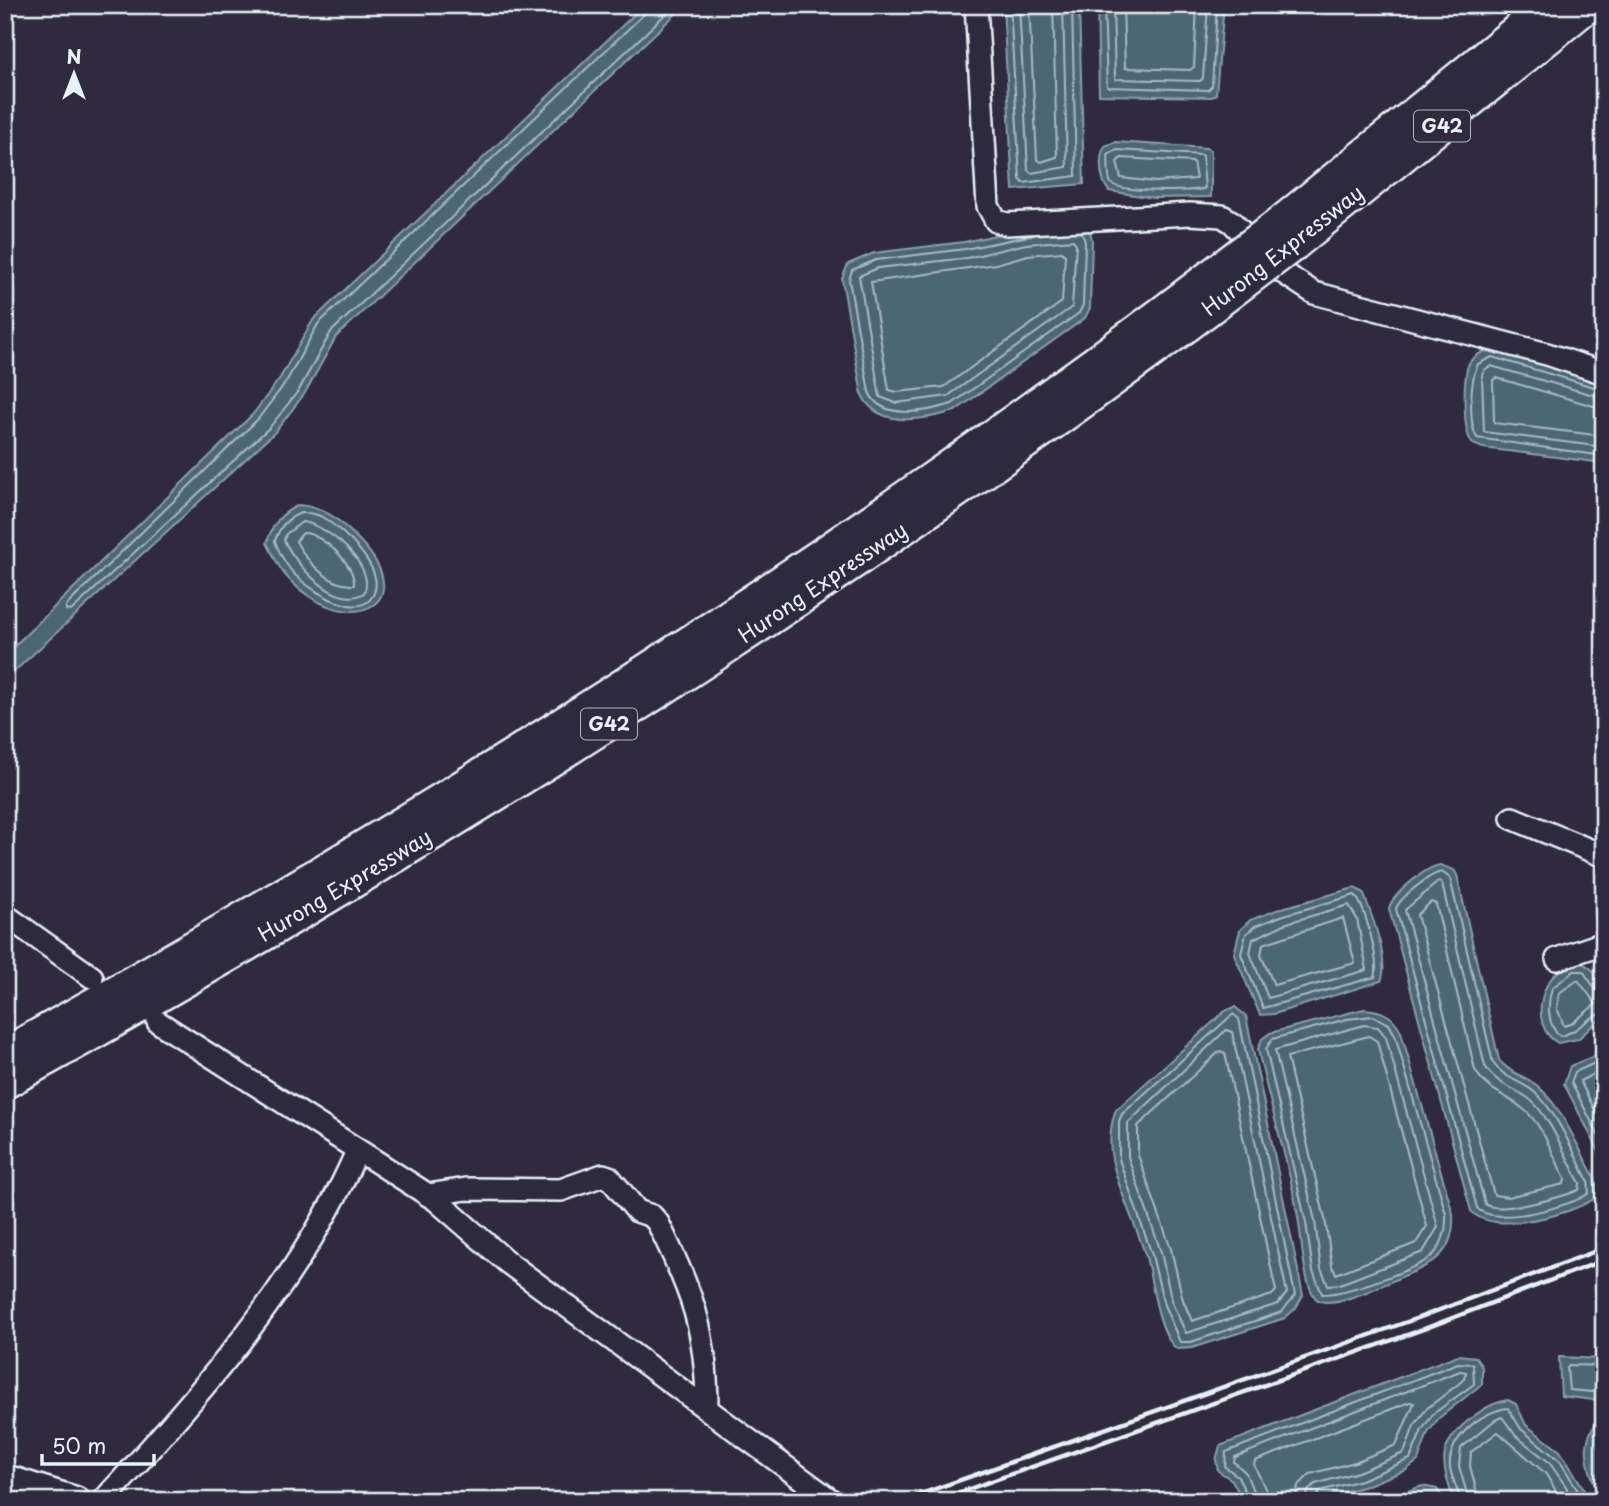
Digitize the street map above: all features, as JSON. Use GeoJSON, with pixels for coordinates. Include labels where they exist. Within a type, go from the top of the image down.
{"type":"FeatureCollection","features":[{"type":"Feature","properties":{"kind":"highway","name":"Hurong Expressway"},"geometry":{"type":"LineString","coordinates":[[1286,234],[1549,5]]}},
{"type":"Feature","properties":{"kind":"highway","name":"Hurong Expressway"},"geometry":{"type":"LineString","coordinates":[[5,1082],[313,906],[643,702],[901,531],[1588,5]]}},
{"type":"Feature","properties":{"kind":"highway","name":"Hurong Expressway"},"geometry":{"type":"LineString","coordinates":[[5,1054],[300,885],[629,681],[1178,317]]}},
{"type":"Feature","properties":{"kind":"main road"},"geometry":{"type":"LineString","coordinates":[[5,1479],[75,1501]]}},
{"type":"Feature","properties":{"kind":"street"},"geometry":{"type":"LineString","coordinates":[[976,5],[988,206],[996,221],[1007,224],[1190,214],[1222,216],[1232,222],[1276,268],[1314,293],[1547,354],[1604,373]]}},
{"type":"Feature","properties":{"kind":"street"},"geometry":{"type":"LineString","coordinates":[[1512,818],[1604,856]]}},
{"type":"Feature","properties":{"kind":"street"},"geometry":{"type":"LineString","coordinates":[[5,915],[92,977]]}},
{"type":"Feature","properties":{"kind":"street"},"geometry":{"type":"LineString","coordinates":[[1557,959],[1604,943]]}},
{"type":"Feature","properties":{"kind":"street"},"geometry":{"type":"LineString","coordinates":[[158,1022],[428,1195],[507,1262],[832,1501]]}},
{"type":"Feature","properties":{"kind":"street"},"geometry":{"type":"LineString","coordinates":[[103,1501],[177,1420],[233,1352],[318,1228],[357,1151]]}},
{"type":"Feature","properties":{"kind":"street"},"geometry":{"type":"LineString","coordinates":[[428,1195],[466,1189],[561,1190],[603,1175],[609,1177],[637,1211],[652,1216],[688,1286],[705,1350],[707,1409]]}},
{"type":"Feature","properties":{"kind":"water"},"geometry":{"type":"Polygon","coordinates":[[[644,5],[685,5],[336,337],[305,393],[275,432],[5,680],[5,655],[253,414],[280,378],[313,320],[644,5]]]}},
{"type":"Feature","properties":{"kind":"water"},"geometry":{"type":"Polygon","coordinates":[[[1003,5],[1079,5],[1084,184],[1013,190],[1003,5]]]}},
{"type":"Feature","properties":{"kind":"water"},"geometry":{"type":"Polygon","coordinates":[[[1097,5],[1224,5],[1216,94],[1212,97],[1099,95],[1097,5]]]}},
{"type":"Feature","properties":{"kind":"water"},"geometry":{"type":"Polygon","coordinates":[[[1115,142],[1207,148],[1211,151],[1211,197],[1154,198],[1109,191],[1102,175],[1101,156],[1105,146],[1115,142]]]}},
{"type":"Feature","properties":{"kind":"water"},"geometry":{"type":"Polygon","coordinates":[[[1083,224],[1090,230],[1092,241],[1090,308],[1085,318],[955,411],[917,419],[903,419],[879,413],[869,406],[862,395],[842,279],[848,264],[874,253],[964,242],[1023,229],[1083,224]]]}},
{"type":"Feature","properties":{"kind":"water"},"geometry":{"type":"Polygon","coordinates":[[[1487,350],[1544,363],[1604,383],[1604,463],[1483,448],[1473,444],[1465,418],[1467,370],[1473,359],[1487,350]]]}},
{"type":"Feature","properties":{"kind":"water"},"geometry":{"type":"Polygon","coordinates":[[[299,505],[316,508],[336,518],[375,560],[383,581],[381,597],[370,607],[353,611],[332,607],[309,596],[286,576],[278,565],[267,543],[278,520],[299,505]]]}},
{"type":"Feature","properties":{"kind":"water"},"geometry":{"type":"Polygon","coordinates":[[[1440,865],[1454,870],[1457,875],[1499,1060],[1508,1069],[1535,1084],[1549,1097],[1595,1178],[1595,1198],[1569,1211],[1532,1220],[1496,1222],[1481,1218],[1471,1211],[1389,909],[1391,903],[1410,882],[1440,865]]]}},
{"type":"Feature","properties":{"kind":"water"},"geometry":{"type":"Polygon","coordinates":[[[1354,888],[1363,892],[1378,937],[1383,962],[1381,981],[1274,1014],[1260,1015],[1234,954],[1240,930],[1250,920],[1282,908],[1354,888]]]}},
{"type":"Feature","properties":{"kind":"water"},"geometry":{"type":"Polygon","coordinates":[[[1582,963],[1594,972],[1601,985],[1604,1015],[1578,1039],[1558,1043],[1548,1035],[1543,1024],[1542,997],[1556,974],[1567,966],[1582,963]]]}},
{"type":"Feature","properties":{"kind":"water"},"geometry":{"type":"Polygon","coordinates":[[[1235,1007],[1246,1016],[1303,1295],[1296,1308],[1285,1318],[1192,1348],[1177,1349],[1170,1342],[1160,1320],[1146,1257],[1115,1172],[1111,1128],[1116,1110],[1225,1011],[1235,1007]]]}},
{"type":"Feature","properties":{"kind":"water"},"geometry":{"type":"Polygon","coordinates":[[[1364,1009],[1386,1014],[1395,1021],[1401,1032],[1453,1214],[1453,1226],[1451,1237],[1442,1254],[1427,1265],[1351,1298],[1320,1301],[1315,1297],[1308,1281],[1292,1185],[1258,1049],[1262,1039],[1270,1033],[1364,1009]]]}},
{"type":"Feature","properties":{"kind":"water"},"geometry":{"type":"Polygon","coordinates":[[[1604,1052],[1604,1161],[1564,1084],[1570,1066],[1604,1052]]]}},
{"type":"Feature","properties":{"kind":"water"},"geometry":{"type":"Polygon","coordinates":[[[1458,1355],[1476,1357],[1482,1367],[1482,1384],[1439,1418],[1428,1433],[1418,1461],[1406,1470],[1363,1487],[1309,1501],[1243,1501],[1232,1480],[1218,1471],[1216,1460],[1220,1446],[1458,1355]]]}},
{"type":"Feature","properties":{"kind":"water"},"geometry":{"type":"Polygon","coordinates":[[[1559,1357],[1604,1359],[1604,1395],[1594,1400],[1561,1396],[1559,1357]]]}},
{"type":"Feature","properties":{"kind":"water"},"geometry":{"type":"Polygon","coordinates":[[[1508,1400],[1516,1404],[1526,1425],[1560,1451],[1584,1489],[1582,1497],[1553,1501],[1454,1501],[1444,1465],[1444,1456],[1451,1438],[1479,1412],[1508,1400]]]}},
{"type":"Feature","properties":{"kind":"water"},"geometry":{"type":"Polygon","coordinates":[[[1604,1416],[1604,1501],[1601,1501],[1589,1468],[1587,1446],[1589,1435],[1604,1416]]]}},
{"type":"Feature","properties":{"kind":"water"},"geometry":{"type":"Polygon","coordinates":[[[1422,1486],[1437,1489],[1445,1501],[1379,1501],[1422,1486]]]}},
{"type":"Feature","properties":{"kind":"railway"},"geometry":{"type":"LineString","coordinates":[[901,1501],[1418,1318],[1604,1248]]}},
{"type":"Feature","properties":{"kind":"railway"},"geometry":{"type":"LineString","coordinates":[[935,1501],[1421,1330],[1604,1260]]}}]}
